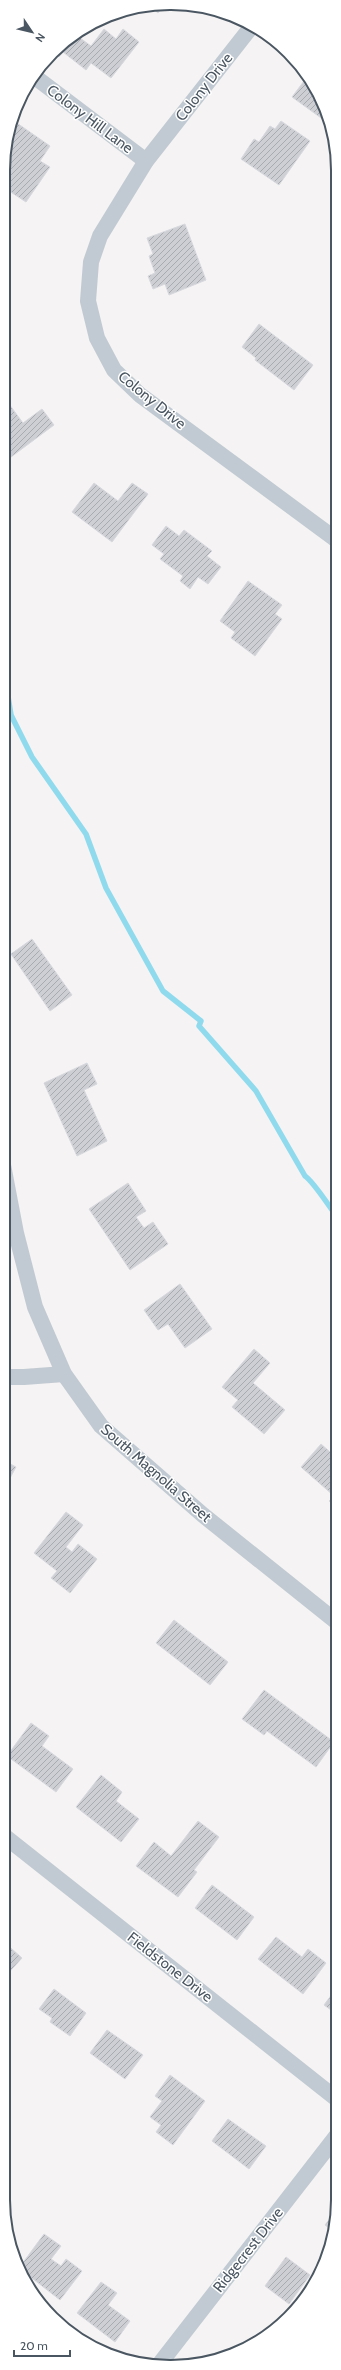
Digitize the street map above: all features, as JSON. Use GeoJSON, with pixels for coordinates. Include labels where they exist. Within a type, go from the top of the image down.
{"type":"FeatureCollection","features":[{"type":"Feature","properties":{"kind":"street","name":"Colony Drive"},"geometry":{"type":"LineString","coordinates":[[248,31],[146,161],[100,236],[91,262],[88,301],[97,338],[114,370],[140,395],[331,536]]}},
{"type":"Feature","properties":{"kind":"street","name":"Colony Hill Lane"},"geometry":{"type":"LineString","coordinates":[[38,79],[146,161]]}},
{"type":"Feature","properties":{"kind":"street","name":"South Magnolia Street"},"geometry":{"type":"LineString","coordinates":[[10,1202],[16,1233],[35,1307],[64,1374],[101,1426],[203,1516],[331,1617]]}},
{"type":"Feature","properties":{"kind":"street"},"geometry":{"type":"LineString","coordinates":[[10,1377],[64,1374]]}},
{"type":"Feature","properties":{"kind":"street","name":"Fieldstone Drive"},"geometry":{"type":"LineString","coordinates":[[10,1841],[331,2094]]}},
{"type":"Feature","properties":{"kind":"street","name":"Ridgecrest Drive"},"geometry":{"type":"LineString","coordinates":[[163,2360],[331,2143]]}},
{"type":"Feature","properties":{"kind":"building"},"geometry":{"type":"Polygon","coordinates":[[[104,29],[116,39],[123,29],[139,42],[111,78],[91,63],[86,70],[63,52],[59,57],[58,56],[80,38],[91,46],[104,29]]]}},
{"type":"Feature","properties":{"kind":"building"},"geometry":{"type":"Polygon","coordinates":[[[304,81],[319,109],[322,119],[292,97],[304,81]]]}},
{"type":"Feature","properties":{"kind":"building"},"geometry":{"type":"Polygon","coordinates":[[[281,121],[310,141],[279,185],[241,159],[254,139],[259,142],[270,126],[275,129],[281,121]]]}},
{"type":"Feature","properties":{"kind":"building"},"geometry":{"type":"Polygon","coordinates":[[[17,123],[50,146],[40,161],[50,167],[26,202],[10,192],[11,150],[17,123]]]}},
{"type":"Feature","properties":{"kind":"building"},"geometry":{"type":"Polygon","coordinates":[[[185,224],[206,280],[169,295],[165,284],[153,289],[148,276],[155,273],[149,256],[153,254],[147,238],[185,224]]]}},
{"type":"Feature","properties":{"kind":"building"},"geometry":{"type":"Polygon","coordinates":[[[259,324],[313,365],[294,390],[255,360],[256,358],[242,347],[259,324]]]}},
{"type":"Feature","properties":{"kind":"building"},"geometry":{"type":"Polygon","coordinates":[[[10,405],[23,423],[42,409],[54,425],[10,458],[10,405]]]}},
{"type":"Feature","properties":{"kind":"building"},"geometry":{"type":"Polygon","coordinates":[[[94,483],[118,501],[132,483],[148,494],[112,542],[72,512],[94,483]]]}},
{"type":"Feature","properties":{"kind":"building"},"geometry":{"type":"Polygon","coordinates":[[[166,526],[179,536],[184,530],[212,551],[207,556],[221,567],[208,584],[198,577],[190,589],[180,581],[183,576],[160,559],[164,554],[152,545],[166,526]]]}},
{"type":"Feature","properties":{"kind":"building"},"geometry":{"type":"Polygon","coordinates":[[[248,581],[282,605],[275,614],[282,619],[255,656],[231,638],[235,632],[220,621],[248,581]]]}},
{"type":"Feature","properties":{"kind":"building"},"geometry":{"type":"Polygon","coordinates":[[[32,939],[72,995],[50,1011],[11,954],[32,939]]]}},
{"type":"Feature","properties":{"kind":"building"},"geometry":{"type":"Polygon","coordinates":[[[87,1063],[97,1084],[84,1090],[107,1141],[77,1156],[44,1083],[87,1063]]]}},
{"type":"Feature","properties":{"kind":"building"},"geometry":{"type":"Polygon","coordinates":[[[128,1183],[146,1211],[136,1217],[144,1228],[153,1222],[168,1244],[130,1270],[89,1209],[128,1183]]]}},
{"type":"Feature","properties":{"kind":"building"},"geometry":{"type":"Polygon","coordinates":[[[180,1284],[212,1329],[185,1348],[168,1324],[158,1330],[144,1310],[180,1284]]]}},
{"type":"Feature","properties":{"kind":"building"},"geometry":{"type":"Polygon","coordinates":[[[254,1349],[270,1363],[253,1383],[285,1410],[264,1434],[232,1407],[238,1400],[222,1387],[254,1349]]]}},
{"type":"Feature","properties":{"kind":"building"},"geometry":{"type":"Polygon","coordinates":[[[321,1444],[331,1453],[331,1493],[301,1467],[321,1444]]]}},
{"type":"Feature","properties":{"kind":"building"},"geometry":{"type":"Polygon","coordinates":[[[10,1464],[16,1467],[10,1478],[10,1464]]]}},
{"type":"Feature","properties":{"kind":"building"},"geometry":{"type":"Polygon","coordinates":[[[66,1512],[83,1525],[66,1547],[72,1552],[78,1544],[97,1559],[70,1593],[51,1578],[57,1571],[34,1553],[66,1512]]]}},
{"type":"Feature","properties":{"kind":"building"},"geometry":{"type":"Polygon","coordinates":[[[174,1620],[228,1662],[210,1685],[156,1643],[174,1620]]]}},
{"type":"Feature","properties":{"kind":"building"},"geometry":{"type":"Polygon","coordinates":[[[264,1690],[331,1740],[331,1746],[316,1767],[267,1731],[264,1735],[242,1719],[264,1690]]]}},
{"type":"Feature","properties":{"kind":"building"},"geometry":{"type":"Polygon","coordinates":[[[31,1723],[49,1736],[42,1746],[73,1769],[56,1792],[10,1758],[10,1752],[31,1723]]]}},
{"type":"Feature","properties":{"kind":"building"},"geometry":{"type":"Polygon","coordinates":[[[101,1775],[122,1792],[116,1801],[139,1819],[121,1842],[76,1807],[101,1775]]]}},
{"type":"Feature","properties":{"kind":"building"},"geometry":{"type":"Polygon","coordinates":[[[198,1821],[219,1837],[194,1870],[197,1872],[178,1897],[136,1866],[154,1842],[171,1856],[198,1821]]]}},
{"type":"Feature","properties":{"kind":"building"},"geometry":{"type":"Polygon","coordinates":[[[212,1885],[254,1917],[237,1940],[195,1908],[212,1885]]]}},
{"type":"Feature","properties":{"kind":"building"},"geometry":{"type":"Polygon","coordinates":[[[276,1937],[302,1957],[308,1949],[326,1963],[303,1994],[258,1959],[276,1937]]]}},
{"type":"Feature","properties":{"kind":"building"},"geometry":{"type":"Polygon","coordinates":[[[10,1947],[22,1958],[10,1971],[10,1947]]]}},
{"type":"Feature","properties":{"kind":"building"},"geometry":{"type":"Polygon","coordinates":[[[54,1989],[86,2013],[70,2036],[50,2022],[52,2018],[39,2009],[54,1989]]]}},
{"type":"Feature","properties":{"kind":"building"},"geometry":{"type":"Polygon","coordinates":[[[331,1996],[331,2010],[324,2005],[331,1996]]]}},
{"type":"Feature","properties":{"kind":"building"},"geometry":{"type":"Polygon","coordinates":[[[107,2030],[143,2055],[125,2079],[90,2053],[107,2030]]]}},
{"type":"Feature","properties":{"kind":"building"},"geometry":{"type":"Polygon","coordinates":[[[170,2075],[205,2101],[173,2145],[156,2132],[161,2125],[150,2117],[162,2101],[155,2096],[170,2075]]]}},
{"type":"Feature","properties":{"kind":"building"},"geometry":{"type":"Polygon","coordinates":[[[228,2119],[266,2146],[249,2169],[212,2141],[228,2119]]]}},
{"type":"Feature","properties":{"kind":"building"},"geometry":{"type":"Polygon","coordinates":[[[330,2218],[329,2228],[325,2225],[330,2218]]]}},
{"type":"Feature","properties":{"kind":"building"},"geometry":{"type":"Polygon","coordinates":[[[44,2234],[61,2246],[51,2259],[61,2266],[66,2259],[82,2271],[60,2300],[30,2277],[23,2263],[44,2234]]]}},
{"type":"Feature","properties":{"kind":"building"},"geometry":{"type":"Polygon","coordinates":[[[286,2257],[310,2275],[289,2304],[265,2286],[286,2257]]]}},
{"type":"Feature","properties":{"kind":"building"},"geometry":{"type":"Polygon","coordinates":[[[101,2282],[117,2293],[108,2305],[130,2321],[115,2342],[77,2313],[101,2282]]]}},
{"type":"Feature","properties":{"kind":"waterway"},"geometry":{"type":"LineString","coordinates":[[10,709],[11,715],[32,757],[86,834],[106,888],[163,991],[201,1021],[199,1026],[256,1091],[305,1176],[309,1179],[331,1208]]}}]}
